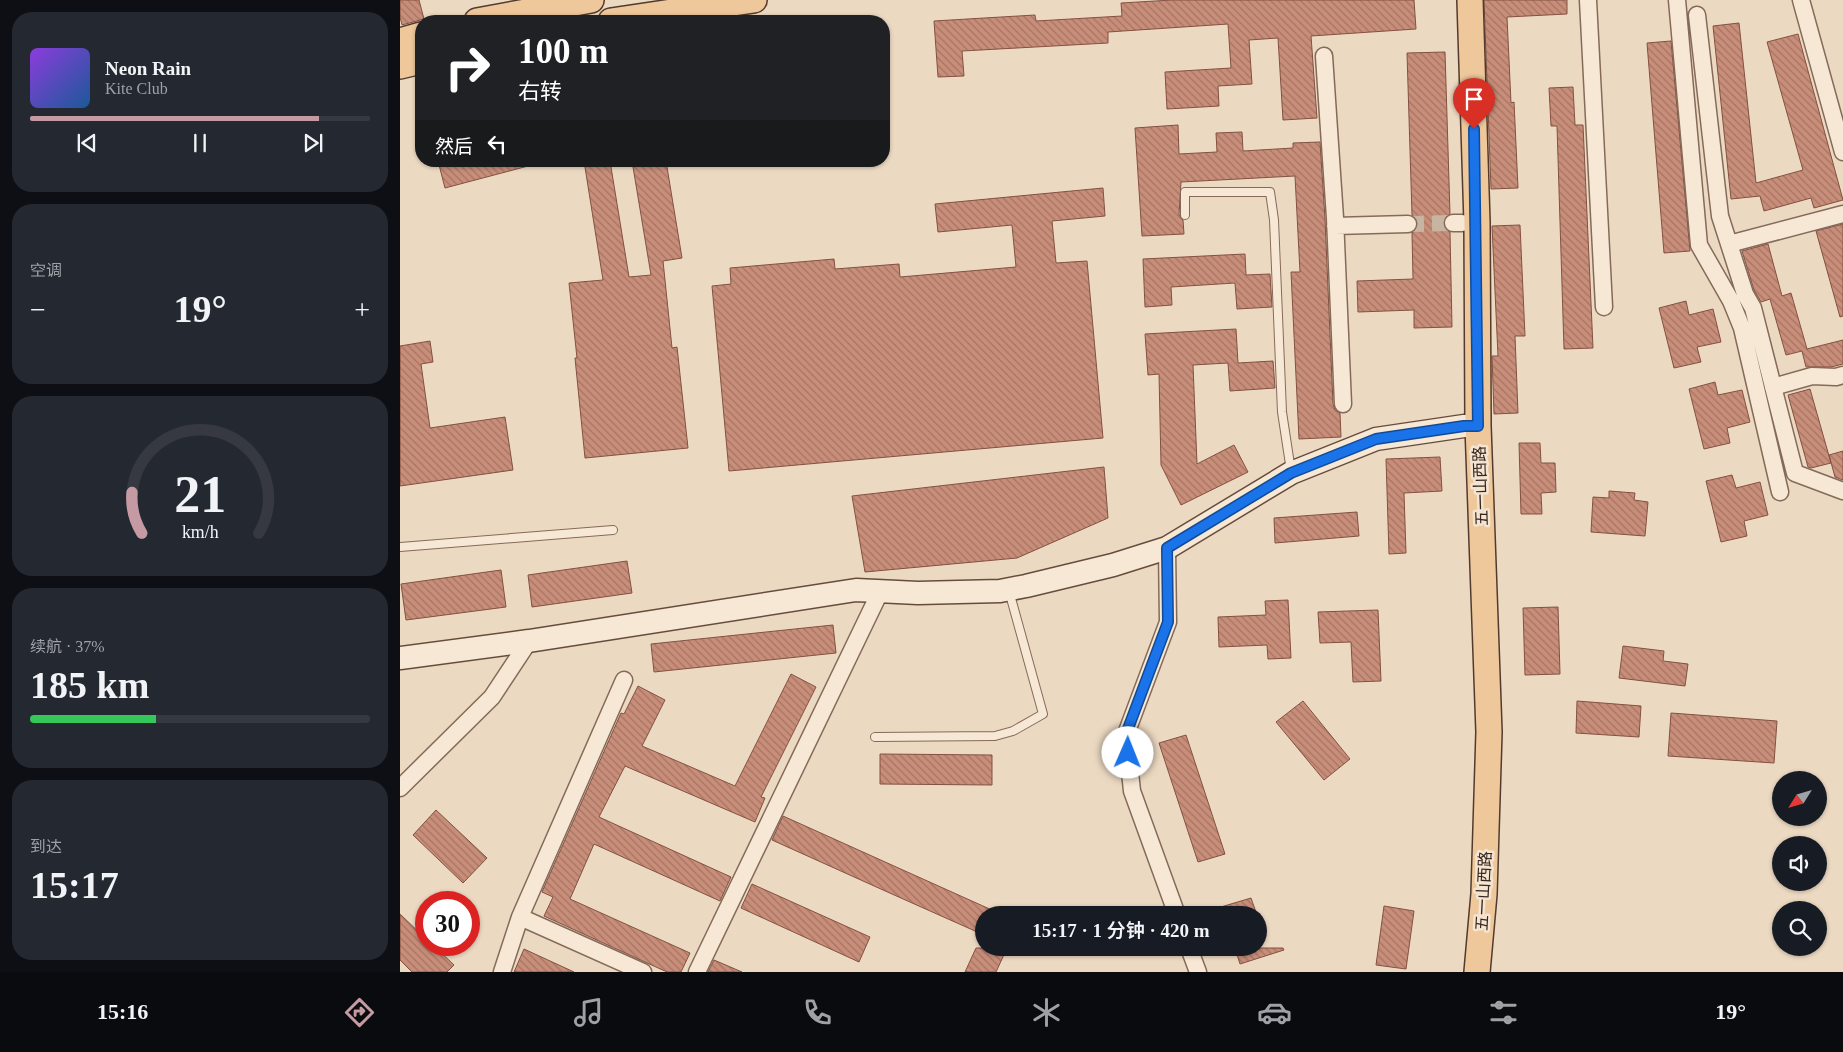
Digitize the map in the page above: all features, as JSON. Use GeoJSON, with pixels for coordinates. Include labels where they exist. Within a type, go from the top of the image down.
{"type":"FeatureCollection","features":[{"type":"Feature","properties":{"kind":"main road"},"geometry":{"type":"LineString","coordinates":[[510,15],[591,0]]}},
{"type":"Feature","properties":{"kind":"main road"},"geometry":{"type":"LineString","coordinates":[[652,15],[754,0]]}},
{"type":"Feature","properties":{"kind":"main road","name":"五一山西路"},"geometry":{"type":"LineString","coordinates":[[1456,0],[1458,223],[1489,732],[1484,894],[1477,972]]}},
{"type":"Feature","properties":{"kind":"main road","name":"五一山西路"},"geometry":{"type":"LineString","coordinates":[[1463,972],[1470,894],[1474,733],[1471,426],[1477,222],[1470,0]]}},
{"type":"Feature","properties":{"kind":"main road"},"geometry":{"type":"LineString","coordinates":[[400,41],[415,37]]}},
{"type":"Feature","properties":{"kind":"main road"},"geometry":{"type":"LineString","coordinates":[[400,66],[415,62]]}},
{"type":"Feature","properties":{"kind":"street"},"geometry":{"type":"LineString","coordinates":[[1588,0],[1604,307]]}},
{"type":"Feature","properties":{"kind":"street"},"geometry":{"type":"LineString","coordinates":[[1677,0],[1699,245],[1731,301],[1742,328],[1780,492]]}},
{"type":"Feature","properties":{"kind":"street"},"geometry":{"type":"LineString","coordinates":[[1801,0],[1843,152]]}},
{"type":"Feature","properties":{"kind":"street"},"geometry":{"type":"LineString","coordinates":[[1696,15],[1720,216],[1745,294],[1753,308],[1795,473],[1843,491]]}},
{"type":"Feature","properties":{"kind":"street"},"geometry":{"type":"LineString","coordinates":[[1324,56],[1335,226],[1343,404]]}},
{"type":"Feature","properties":{"kind":"street"},"geometry":{"type":"LineString","coordinates":[[1730,244],[1843,214]]}},
{"type":"Feature","properties":{"kind":"street"},"geometry":{"type":"LineString","coordinates":[[1335,226],[1408,224]]}},
{"type":"Feature","properties":{"kind":"street"},"geometry":{"type":"LineString","coordinates":[[1773,387],[1812,376],[1836,377],[1843,375]]}},
{"type":"Feature","properties":{"kind":"street"},"geometry":{"type":"LineString","coordinates":[[400,658],[529,641],[856,590],[918,594],[1009,590],[1113,565],[1167,548],[1291,473],[1376,439],[1471,426]]}},
{"type":"Feature","properties":{"kind":"street"},"geometry":{"type":"LineString","coordinates":[[1167,548],[1168,622],[1126,734],[1132,791],[1174,906]]}},
{"type":"Feature","properties":{"kind":"street"},"geometry":{"type":"LineString","coordinates":[[697,972],[880,592]]}},
{"type":"Feature","properties":{"kind":"street"},"geometry":{"type":"LineString","coordinates":[[400,788],[492,697],[529,641]]}},
{"type":"Feature","properties":{"kind":"street"},"geometry":{"type":"LineString","coordinates":[[502,972],[520,917],[624,680]]}},
{"type":"Feature","properties":{"kind":"street"},"geometry":{"type":"LineString","coordinates":[[520,917],[644,972]]}},
{"type":"Feature","properties":{"kind":"street"},"geometry":{"type":"LineString","coordinates":[[1192,956],[1198,972]]}},
{"type":"Feature","properties":{"kind":"lane"},"geometry":{"type":"LineString","coordinates":[[1185,215],[1185,192],[1270,192],[1274,230],[1282,412],[1291,473]]}},
{"type":"Feature","properties":{"kind":"lane"},"geometry":{"type":"LineString","coordinates":[[400,547],[613,530]]}},
{"type":"Feature","properties":{"kind":"lane"},"geometry":{"type":"LineString","coordinates":[[875,737],[995,736],[1013,731],[1043,714],[1009,590]]}},
{"type":"Feature","properties":{"kind":"building"},"geometry":{"type":"Polygon","coordinates":[[[400,0],[419,0],[423,15],[415,15],[415,21],[402,25],[400,0]]]}},
{"type":"Feature","properties":{"kind":"building"},"geometry":{"type":"Polygon","coordinates":[[[1172,0],[1414,0],[1416,29],[1311,36],[1317,118],[1283,120],[1278,38],[1249,40],[1252,84],[1218,86],[1219,106],[1167,109],[1165,72],[1231,68],[1228,24],[1108,32],[1108,43],[962,51],[964,76],[938,77],[934,21],[1035,15],[1036,21],[1122,16],[1121,3],[1172,0]]]}},
{"type":"Feature","properties":{"kind":"building"},"geometry":{"type":"Polygon","coordinates":[[[1484,0],[1567,0],[1567,14],[1507,17],[1511,103],[1514,102],[1518,188],[1491,189],[1484,0]]]}},
{"type":"Feature","properties":{"kind":"building"},"geometry":{"type":"Polygon","coordinates":[[[1739,23],[1756,183],[1803,170],[1767,42],[1798,34],[1843,200],[1814,208],[1811,198],[1764,211],[1760,196],[1731,199],[1713,26],[1739,23]]]}},
{"type":"Feature","properties":{"kind":"building"},"geometry":{"type":"Polygon","coordinates":[[[1671,41],[1690,251],[1664,253],[1647,43],[1671,41]]]}},
{"type":"Feature","properties":{"kind":"building"},"geometry":{"type":"Polygon","coordinates":[[[1445,52],[1450,214],[1443,223],[1450,232],[1452,327],[1414,328],[1414,310],[1358,312],[1357,281],[1413,279],[1412,233],[1417,229],[1418,223],[1412,215],[1407,53],[1445,52]]]}},
{"type":"Feature","properties":{"kind":"building"},"geometry":{"type":"Polygon","coordinates":[[[1573,87],[1575,125],[1583,125],[1593,348],[1564,349],[1557,126],[1551,126],[1549,88],[1573,87]]]}},
{"type":"Feature","properties":{"kind":"building"},"geometry":{"type":"Polygon","coordinates":[[[1178,125],[1179,154],[1217,152],[1216,133],[1242,132],[1243,151],[1293,148],[1293,143],[1320,142],[1333,404],[1335,410],[1340,413],[1341,437],[1299,439],[1291,272],[1300,272],[1295,176],[1181,182],[1179,215],[1183,220],[1184,234],[1142,236],[1135,128],[1178,125]]]}},
{"type":"Feature","properties":{"kind":"building"},"geometry":{"type":"Polygon","coordinates":[[[440,167],[524,167],[445,188],[440,167]]]}},
{"type":"Feature","properties":{"kind":"building"},"geometry":{"type":"Polygon","coordinates":[[[585,167],[611,167],[629,277],[651,275],[633,167],[667,167],[682,258],[663,261],[672,348],[677,347],[688,448],[585,458],[569,283],[603,280],[585,167]]]}},
{"type":"Feature","properties":{"kind":"building"},"geometry":{"type":"Polygon","coordinates":[[[1103,188],[1105,216],[1052,221],[1056,263],[1087,261],[1103,438],[729,471],[712,286],[731,284],[730,268],[834,259],[835,269],[899,264],[900,277],[1016,267],[1012,225],[938,232],[935,204],[1103,188]]]}},
{"type":"Feature","properties":{"kind":"building"},"geometry":{"type":"Polygon","coordinates":[[[1843,224],[1843,316],[1840,317],[1816,231],[1843,224]]]}},
{"type":"Feature","properties":{"kind":"building"},"geometry":{"type":"Polygon","coordinates":[[[1520,225],[1525,336],[1515,336],[1518,413],[1494,414],[1492,356],[1498,356],[1492,226],[1520,225]]]}},
{"type":"Feature","properties":{"kind":"building"},"geometry":{"type":"Polygon","coordinates":[[[1768,244],[1782,296],[1791,293],[1807,349],[1843,340],[1843,364],[1831,367],[1806,367],[1802,351],[1786,355],[1770,299],[1761,302],[1754,290],[1742,251],[1768,244]]]}},
{"type":"Feature","properties":{"kind":"building"},"geometry":{"type":"Polygon","coordinates":[[[1245,254],[1246,275],[1270,274],[1272,307],[1237,309],[1235,283],[1171,287],[1172,305],[1145,307],[1143,259],[1245,254]]]}},
{"type":"Feature","properties":{"kind":"building"},"geometry":{"type":"Polygon","coordinates":[[[1686,301],[1689,315],[1713,309],[1721,342],[1697,347],[1701,362],[1674,368],[1659,308],[1686,301]]]}},
{"type":"Feature","properties":{"kind":"building"},"geometry":{"type":"Polygon","coordinates":[[[1236,329],[1238,363],[1273,361],[1275,388],[1230,391],[1228,363],[1193,365],[1197,464],[1234,445],[1248,472],[1181,505],[1161,465],[1159,374],[1148,375],[1145,334],[1236,329]]]}},
{"type":"Feature","properties":{"kind":"building"},"geometry":{"type":"Polygon","coordinates":[[[430,341],[433,362],[421,364],[430,428],[505,417],[513,470],[400,486],[400,346],[430,341]]]}},
{"type":"Feature","properties":{"kind":"building"},"geometry":{"type":"Polygon","coordinates":[[[1715,382],[1718,395],[1742,390],[1750,422],[1727,428],[1730,443],[1704,449],[1689,389],[1715,382]]]}},
{"type":"Feature","properties":{"kind":"building"},"geometry":{"type":"Polygon","coordinates":[[[1810,389],[1831,463],[1811,468],[1808,467],[1788,395],[1810,389]]]}},
{"type":"Feature","properties":{"kind":"building"},"geometry":{"type":"Polygon","coordinates":[[[1519,443],[1540,443],[1541,463],[1555,463],[1556,492],[1541,493],[1542,514],[1521,514],[1519,443]]]}},
{"type":"Feature","properties":{"kind":"building"},"geometry":{"type":"Polygon","coordinates":[[[1843,451],[1843,480],[1835,477],[1829,455],[1843,451]]]}},
{"type":"Feature","properties":{"kind":"building"},"geometry":{"type":"Polygon","coordinates":[[[1440,457],[1442,491],[1404,493],[1406,553],[1389,554],[1386,459],[1440,457]]]}},
{"type":"Feature","properties":{"kind":"building"},"geometry":{"type":"Polygon","coordinates":[[[1104,467],[1108,518],[1017,558],[865,572],[852,496],[1104,467]]]}},
{"type":"Feature","properties":{"kind":"building"},"geometry":{"type":"Polygon","coordinates":[[[1732,475],[1736,488],[1760,482],[1768,515],[1744,521],[1747,536],[1721,542],[1706,481],[1732,475]]]}},
{"type":"Feature","properties":{"kind":"building"},"geometry":{"type":"Polygon","coordinates":[[[1609,491],[1635,493],[1634,500],[1648,502],[1645,536],[1591,532],[1593,497],[1609,498],[1609,491]]]}},
{"type":"Feature","properties":{"kind":"building"},"geometry":{"type":"Polygon","coordinates":[[[1357,512],[1359,536],[1275,543],[1274,518],[1357,512]]]}},
{"type":"Feature","properties":{"kind":"building"},"geometry":{"type":"Polygon","coordinates":[[[627,561],[632,593],[532,607],[528,575],[627,561]]]}},
{"type":"Feature","properties":{"kind":"building"},"geometry":{"type":"Polygon","coordinates":[[[501,570],[506,607],[406,620],[401,584],[501,570]]]}},
{"type":"Feature","properties":{"kind":"building"},"geometry":{"type":"Polygon","coordinates":[[[1288,600],[1291,658],[1268,659],[1267,645],[1219,647],[1218,617],[1266,615],[1265,601],[1288,600]]]}},
{"type":"Feature","properties":{"kind":"building"},"geometry":{"type":"Polygon","coordinates":[[[1558,607],[1560,674],[1525,675],[1523,608],[1558,607]]]}},
{"type":"Feature","properties":{"kind":"building"},"geometry":{"type":"Polygon","coordinates":[[[1378,610],[1381,681],[1353,682],[1351,642],[1320,643],[1318,612],[1378,610]]]}},
{"type":"Feature","properties":{"kind":"building"},"geometry":{"type":"Polygon","coordinates":[[[833,625],[836,653],[654,672],[651,644],[833,625]]]}},
{"type":"Feature","properties":{"kind":"building"},"geometry":{"type":"Polygon","coordinates":[[[1623,646],[1664,651],[1663,661],[1688,664],[1685,686],[1619,678],[1623,646]]]}},
{"type":"Feature","properties":{"kind":"building"},"geometry":{"type":"Polygon","coordinates":[[[791,674],[816,687],[761,797],[765,798],[755,822],[625,766],[599,817],[731,877],[720,901],[594,844],[570,899],[690,953],[681,972],[667,972],[544,916],[553,897],[542,892],[621,713],[624,714],[638,686],[665,700],[642,746],[735,786],[791,674]]]}},
{"type":"Feature","properties":{"kind":"building"},"geometry":{"type":"Polygon","coordinates":[[[1303,701],[1350,759],[1324,780],[1276,722],[1303,701]]]}},
{"type":"Feature","properties":{"kind":"building"},"geometry":{"type":"Polygon","coordinates":[[[1577,701],[1641,706],[1639,737],[1576,733],[1577,701]]]}},
{"type":"Feature","properties":{"kind":"building"},"geometry":{"type":"Polygon","coordinates":[[[1671,713],[1777,721],[1774,763],[1668,756],[1671,713]]]}},
{"type":"Feature","properties":{"kind":"building"},"geometry":{"type":"Polygon","coordinates":[[[1186,735],[1225,854],[1198,862],[1159,743],[1186,735]]]}},
{"type":"Feature","properties":{"kind":"building"},"geometry":{"type":"Polygon","coordinates":[[[880,754],[992,755],[992,785],[880,784],[880,754]]]}},
{"type":"Feature","properties":{"kind":"building"},"geometry":{"type":"Polygon","coordinates":[[[436,810],[487,858],[463,883],[413,835],[436,810]]]}},
{"type":"Feature","properties":{"kind":"building"},"geometry":{"type":"Polygon","coordinates":[[[783,816],[983,906],[975,906],[975,931],[883,890],[772,840],[783,816]]]}},
{"type":"Feature","properties":{"kind":"building"},"geometry":{"type":"Polygon","coordinates":[[[752,884],[870,937],[859,962],[741,908],[752,884]]]}},
{"type":"Feature","properties":{"kind":"building"},"geometry":{"type":"Polygon","coordinates":[[[1251,898],[1254,906],[1224,906],[1251,898]]]}},
{"type":"Feature","properties":{"kind":"building"},"geometry":{"type":"Polygon","coordinates":[[[1384,906],[1414,911],[1406,969],[1376,965],[1384,906]]]}},
{"type":"Feature","properties":{"kind":"building"},"geometry":{"type":"Polygon","coordinates":[[[400,914],[415,928],[415,956],[445,956],[454,965],[447,972],[412,972],[400,960],[400,914]]]}},
{"type":"Feature","properties":{"kind":"building"},"geometry":{"type":"Polygon","coordinates":[[[1267,948],[1283,948],[1284,950],[1267,955],[1267,948]]]}},
{"type":"Feature","properties":{"kind":"building"},"geometry":{"type":"Polygon","coordinates":[[[524,949],[574,972],[514,972],[524,949]]]}},
{"type":"Feature","properties":{"kind":"building"},"geometry":{"type":"Polygon","coordinates":[[[975,950],[975,956],[1003,956],[996,972],[965,972],[975,950]]]}},
{"type":"Feature","properties":{"kind":"building"},"geometry":{"type":"Polygon","coordinates":[[[1238,956],[1265,956],[1240,964],[1238,956]]]}},
{"type":"Feature","properties":{"kind":"building"},"geometry":{"type":"Polygon","coordinates":[[[714,960],[742,972],[708,972],[714,960]]]}},
{"type":"Feature","properties":{"kind":"tunnel"},"geometry":{"type":"LineString","coordinates":[[1408,224],[1453,223]]}},
{"type":"Feature","properties":{"kind":"route"},"geometry":{"type":"LineString","coordinates":[[1128,753],[1126,734],[1168,622],[1167,548],[1291,473],[1376,439],[1464,426],[1478,426],[1477,222],[1474,129]]}}]}
